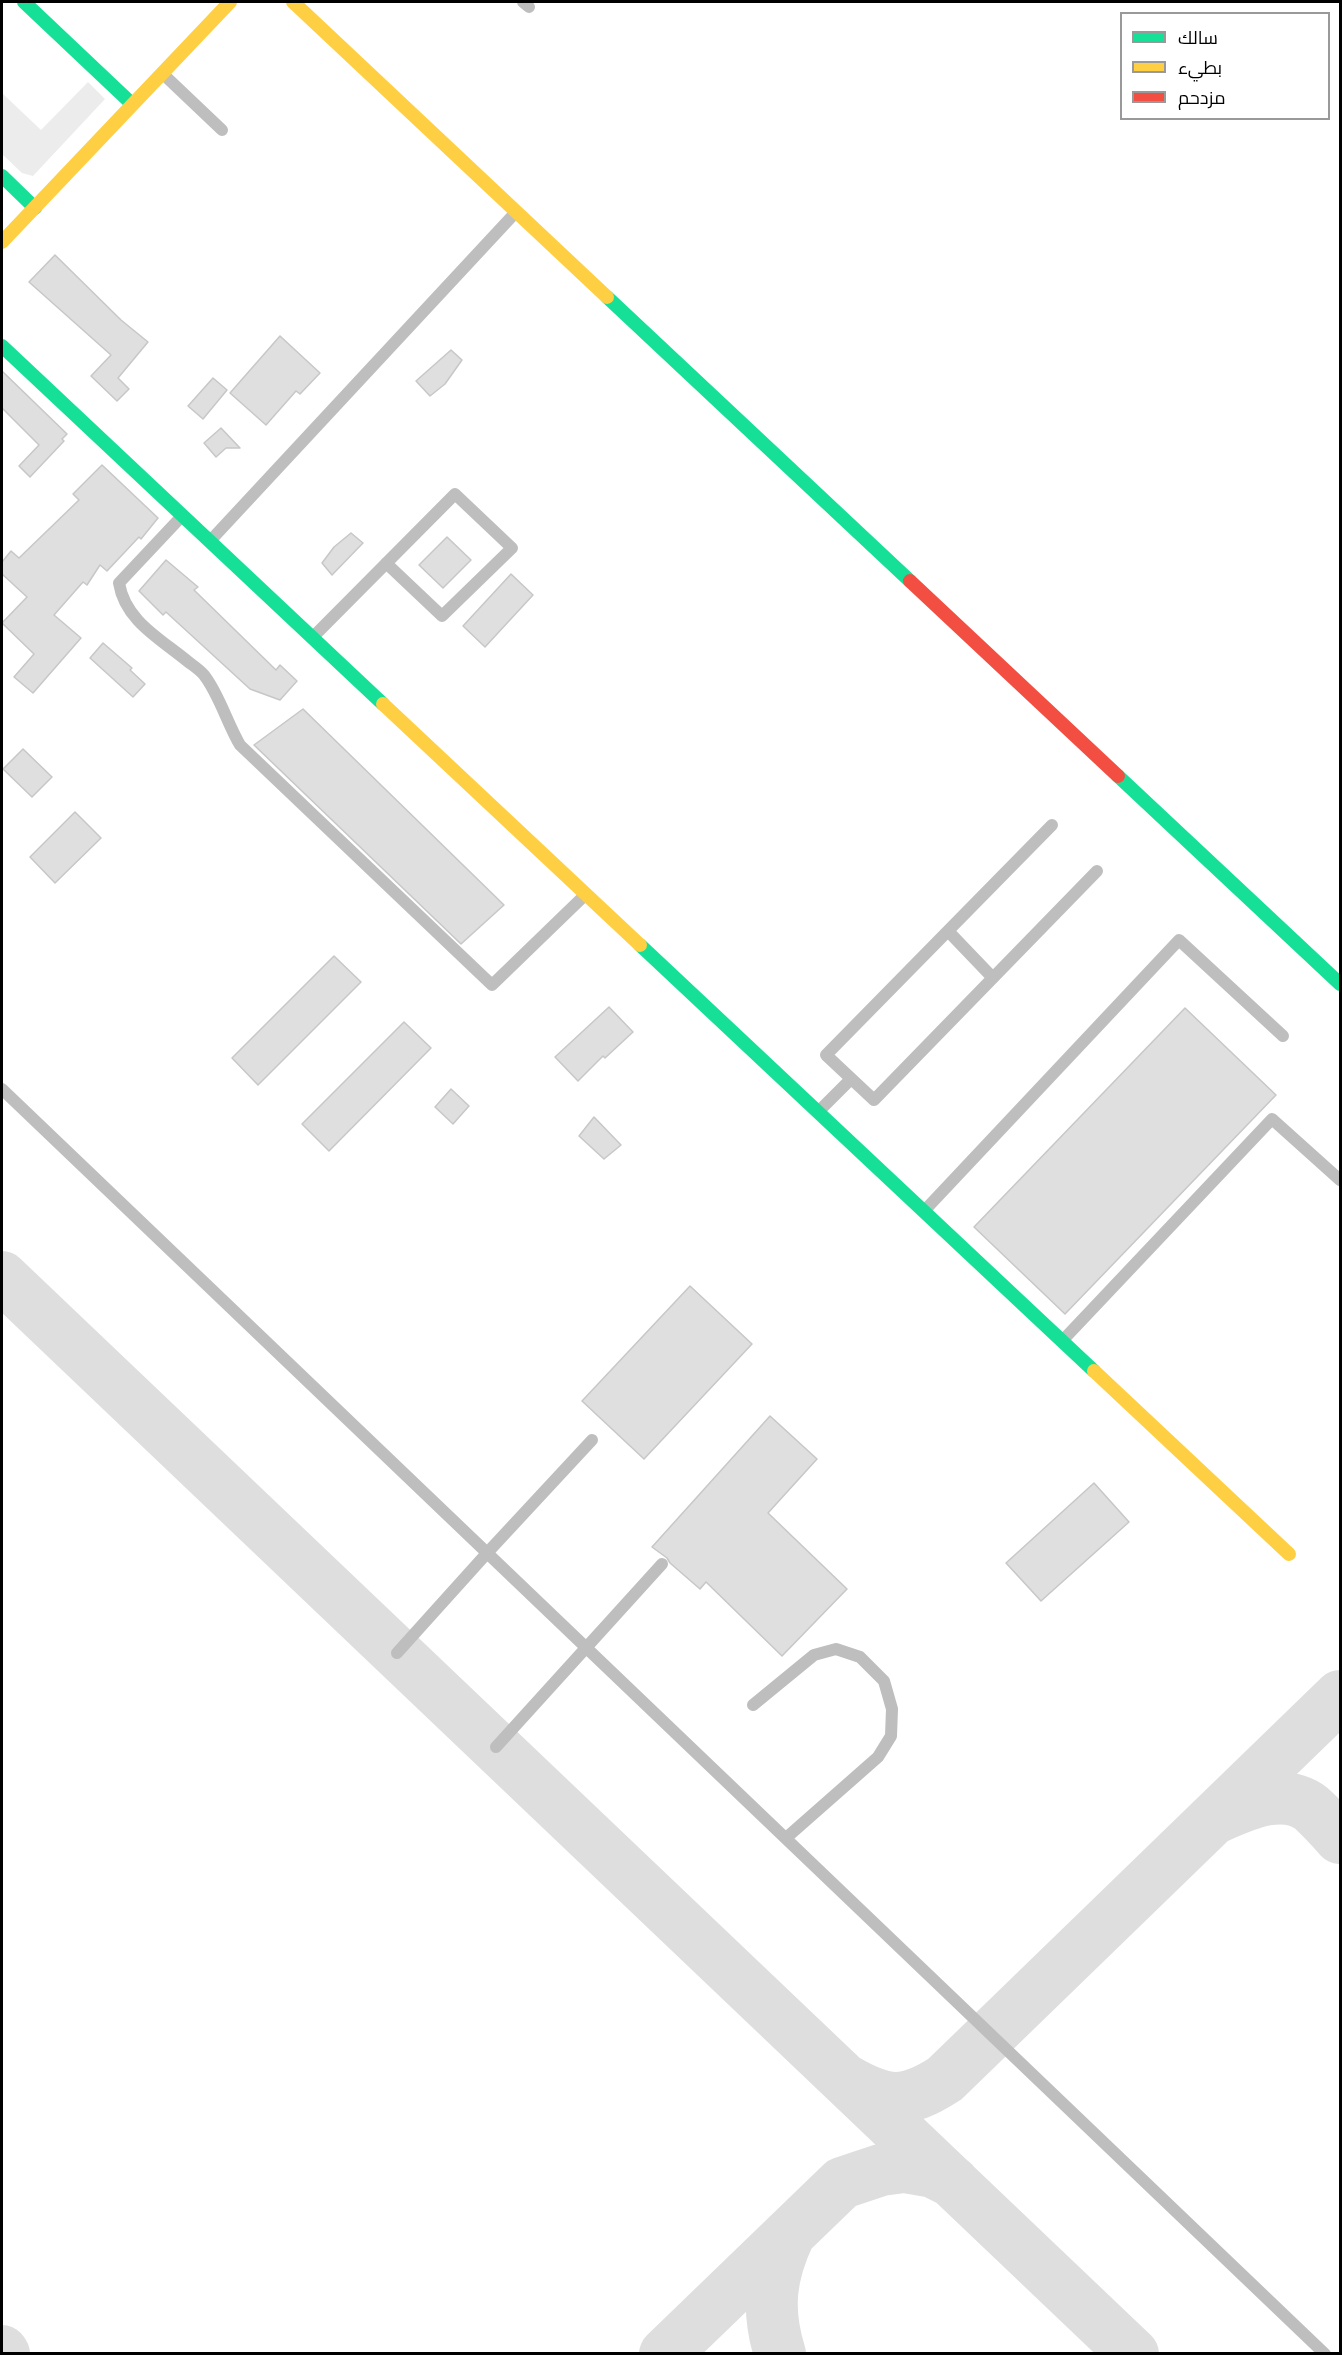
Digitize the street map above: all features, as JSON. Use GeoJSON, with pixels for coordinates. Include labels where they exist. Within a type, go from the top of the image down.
{"type":"FeatureCollection","features":[{"type":"Feature","properties":{"kind":"street"},"geometry":{"type":"LineString","coordinates":[[24,2],[132,104]]}},
{"type":"Feature","properties":{"kind":"street"},"geometry":{"type":"LineString","coordinates":[[2,242],[230,2]]}},
{"type":"Feature","properties":{"kind":"street"},"geometry":{"type":"LineString","coordinates":[[293,2],[1341,984]]}},
{"type":"Feature","properties":{"kind":"street"},"geometry":{"type":"LineString","coordinates":[[2,176],[35,208]]}},
{"type":"Feature","properties":{"kind":"street"},"geometry":{"type":"LineString","coordinates":[[2,346],[1289,1554]]}},
{"type":"Feature","properties":{"kind":"lane"},"geometry":{"type":"LineString","coordinates":[[162,73],[222,130]]}},
{"type":"Feature","properties":{"kind":"lane"},"geometry":{"type":"LineString","coordinates":[[210,541],[516,211]]}},
{"type":"Feature","properties":{"kind":"lane"},"geometry":{"type":"LineString","coordinates":[[312,638],[386,563],[455,494],[512,548],[442,616],[386,563]]}},
{"type":"Feature","properties":{"kind":"lane"},"geometry":{"type":"LineString","coordinates":[[182,516],[119,583],[121,599],[133,617],[203,673],[240,745],[492,985],[586,895]]}},
{"type":"Feature","properties":{"kind":"lane"},"geometry":{"type":"LineString","coordinates":[[1052,825],[825,1054],[874,1100],[1096,871]]}},
{"type":"Feature","properties":{"kind":"lane"},"geometry":{"type":"LineString","coordinates":[[948,931],[993,978]]}},
{"type":"Feature","properties":{"kind":"lane"},"geometry":{"type":"LineString","coordinates":[[923,1211],[1179,940],[1282,1036]]}},
{"type":"Feature","properties":{"kind":"lane"},"geometry":{"type":"LineString","coordinates":[[818,1112],[851,1079]]}},
{"type":"Feature","properties":{"kind":"lane"},"geometry":{"type":"LineString","coordinates":[[2,1089],[1325,2354]]}},
{"type":"Feature","properties":{"kind":"lane"},"geometry":{"type":"LineString","coordinates":[[1062,1341],[1272,1119],[1341,1180]]}},
{"type":"Feature","properties":{"kind":"lane"},"geometry":{"type":"LineString","coordinates":[[397,1653],[592,1440]]}},
{"type":"Feature","properties":{"kind":"lane"},"geometry":{"type":"LineString","coordinates":[[496,1747],[662,1564]]}},
{"type":"Feature","properties":{"kind":"lane"},"geometry":{"type":"LineString","coordinates":[[753,1705],[814,1655],[836,1649],[860,1658],[884,1682],[892,1709],[891,1736],[878,1756],[786,1838]]}},
{"type":"Feature","properties":{"kind":"shaded area"},"geometry":{"type":"Polygon","coordinates":[[[88,82],[105,99],[33,176],[22,173],[2,154],[2,93],[41,130],[88,82]]]}},
{"type":"Feature","properties":{"kind":"building"},"geometry":{"type":"Polygon","coordinates":[[[55,255],[121,320],[148,342],[118,378],[129,389],[117,401],[91,376],[111,355],[29,282],[55,255]]]}},
{"type":"Feature","properties":{"kind":"building"},"geometry":{"type":"Polygon","coordinates":[[[280,336],[320,373],[300,394],[296,391],[266,425],[230,393],[280,336]]]}},
{"type":"Feature","properties":{"kind":"building"},"geometry":{"type":"Polygon","coordinates":[[[451,350],[462,360],[445,384],[430,396],[416,381],[451,350]]]}},
{"type":"Feature","properties":{"kind":"building"},"geometry":{"type":"Polygon","coordinates":[[[2,371],[67,434],[62,439],[64,441],[30,477],[19,466],[39,445],[2,408],[2,371]]]}},
{"type":"Feature","properties":{"kind":"building"},"geometry":{"type":"Polygon","coordinates":[[[213,378],[227,390],[203,419],[188,406],[213,378]]]}},
{"type":"Feature","properties":{"kind":"building"},"geometry":{"type":"Polygon","coordinates":[[[221,428],[240,448],[226,448],[216,457],[204,443],[221,428]]]}},
{"type":"Feature","properties":{"kind":"building"},"geometry":{"type":"Polygon","coordinates":[[[102,465],[158,518],[141,539],[139,537],[107,571],[100,565],[87,585],[83,582],[54,615],[81,638],[33,693],[14,677],[34,654],[2,623],[27,597],[2,574],[2,562],[11,551],[19,558],[79,500],[73,494],[102,465]]]}},
{"type":"Feature","properties":{"kind":"building"},"geometry":{"type":"Polygon","coordinates":[[[351,533],[363,543],[332,575],[322,563],[334,547],[351,533]]]}},
{"type":"Feature","properties":{"kind":"building"},"geometry":{"type":"Polygon","coordinates":[[[447,537],[471,560],[443,588],[419,565],[447,537]]]}},
{"type":"Feature","properties":{"kind":"building"},"geometry":{"type":"Polygon","coordinates":[[[166,560],[198,587],[194,590],[276,670],[280,665],[297,681],[280,700],[250,689],[166,612],[163,615],[139,591],[166,560]]]}},
{"type":"Feature","properties":{"kind":"building"},"geometry":{"type":"Polygon","coordinates":[[[511,574],[533,595],[485,647],[463,626],[511,574]]]}},
{"type":"Feature","properties":{"kind":"building"},"geometry":{"type":"Polygon","coordinates":[[[103,643],[132,668],[130,670],[145,684],[133,697],[90,658],[103,643]]]}},
{"type":"Feature","properties":{"kind":"building"},"geometry":{"type":"Polygon","coordinates":[[[303,709],[504,905],[461,944],[254,745],[303,709]]]}},
{"type":"Feature","properties":{"kind":"building"},"geometry":{"type":"Polygon","coordinates":[[[23,749],[52,777],[32,797],[3,769],[23,749]]]}},
{"type":"Feature","properties":{"kind":"building"},"geometry":{"type":"Polygon","coordinates":[[[75,812],[101,838],[55,883],[30,857],[75,812]]]}},
{"type":"Feature","properties":{"kind":"building"},"geometry":{"type":"Polygon","coordinates":[[[334,956],[361,982],[258,1085],[232,1058],[334,956]]]}},
{"type":"Feature","properties":{"kind":"building"},"geometry":{"type":"Polygon","coordinates":[[[609,1007],[633,1032],[605,1058],[603,1056],[578,1081],[555,1057],[609,1007]]]}},
{"type":"Feature","properties":{"kind":"building"},"geometry":{"type":"Polygon","coordinates":[[[1185,1008],[1276,1095],[1065,1314],[974,1227],[1185,1008]]]}},
{"type":"Feature","properties":{"kind":"building"},"geometry":{"type":"Polygon","coordinates":[[[404,1022],[431,1048],[329,1151],[302,1124],[404,1022]]]}},
{"type":"Feature","properties":{"kind":"building"},"geometry":{"type":"Polygon","coordinates":[[[451,1089],[469,1106],[453,1124],[435,1107],[451,1089]]]}},
{"type":"Feature","properties":{"kind":"building"},"geometry":{"type":"Polygon","coordinates":[[[594,1117],[621,1145],[604,1159],[579,1136],[594,1117]]]}},
{"type":"Feature","properties":{"kind":"building"},"geometry":{"type":"Polygon","coordinates":[[[690,1286],[752,1344],[644,1459],[582,1401],[690,1286]]]}},
{"type":"Feature","properties":{"kind":"building"},"geometry":{"type":"Polygon","coordinates":[[[770,1416],[817,1459],[768,1513],[847,1589],[782,1656],[706,1582],[700,1589],[652,1547],[770,1416]]]}},
{"type":"Feature","properties":{"kind":"building"},"geometry":{"type":"Polygon","coordinates":[[[1094,1483],[1129,1522],[1041,1601],[1006,1563],[1094,1483]]]}},
{"type":"Feature","properties":{"kind":"taxiway"},"geometry":{"type":"LineString","coordinates":[[2,1277],[1133,2354]]}},
{"type":"Feature","properties":{"kind":"taxiway"},"geometry":{"type":"LineString","coordinates":[[846,2080],[884,2097],[896,2098],[918,2093],[945,2079],[1340,1696]]}},
{"type":"Feature","properties":{"kind":"taxiway"},"geometry":{"type":"LineString","coordinates":[[1218,1817],[1252,1803],[1276,1798],[1288,1799],[1311,1808],[1340,1838]]}},
{"type":"Feature","properties":{"kind":"taxiway"},"geometry":{"type":"LineString","coordinates":[[665,2354],[842,2183],[881,2170],[904,2167],[933,2172],[953,2182]]}},
{"type":"Feature","properties":{"kind":"taxiway"},"geometry":{"type":"LineString","coordinates":[[780,2354],[773,2322],[772,2292],[778,2263],[790,2233]]}},
{"type":"Feature","properties":{"kind":"traffic: fast"},"geometry":{"type":"LineString","coordinates":[[24,2],[132,104]]}},
{"type":"Feature","properties":{"kind":"traffic: fast"},"geometry":{"type":"LineString","coordinates":[[2,176],[35,208]]}},
{"type":"Feature","properties":{"kind":"traffic: fast"},"geometry":{"type":"LineString","coordinates":[[607,297],[910,581]]}},
{"type":"Feature","properties":{"kind":"traffic: fast"},"geometry":{"type":"LineString","coordinates":[[2,346],[383,704]]}},
{"type":"Feature","properties":{"kind":"traffic: fast"},"geometry":{"type":"LineString","coordinates":[[1118,776],[1340,984]]}},
{"type":"Feature","properties":{"kind":"traffic: fast"},"geometry":{"type":"LineString","coordinates":[[640,945],[1094,1371]]}},
{"type":"Feature","properties":{"kind":"traffic: slow"},"geometry":{"type":"LineString","coordinates":[[2,242],[230,2]]}},
{"type":"Feature","properties":{"kind":"traffic: slow"},"geometry":{"type":"LineString","coordinates":[[293,2],[607,297]]}},
{"type":"Feature","properties":{"kind":"traffic: slow"},"geometry":{"type":"LineString","coordinates":[[383,704],[640,945]]}},
{"type":"Feature","properties":{"kind":"traffic: slow"},"geometry":{"type":"LineString","coordinates":[[1094,1371],[1289,1554]]}},
{"type":"Feature","properties":{"kind":"traffic: jam"},"geometry":{"type":"LineString","coordinates":[[910,581],[1118,776]]}}]}
